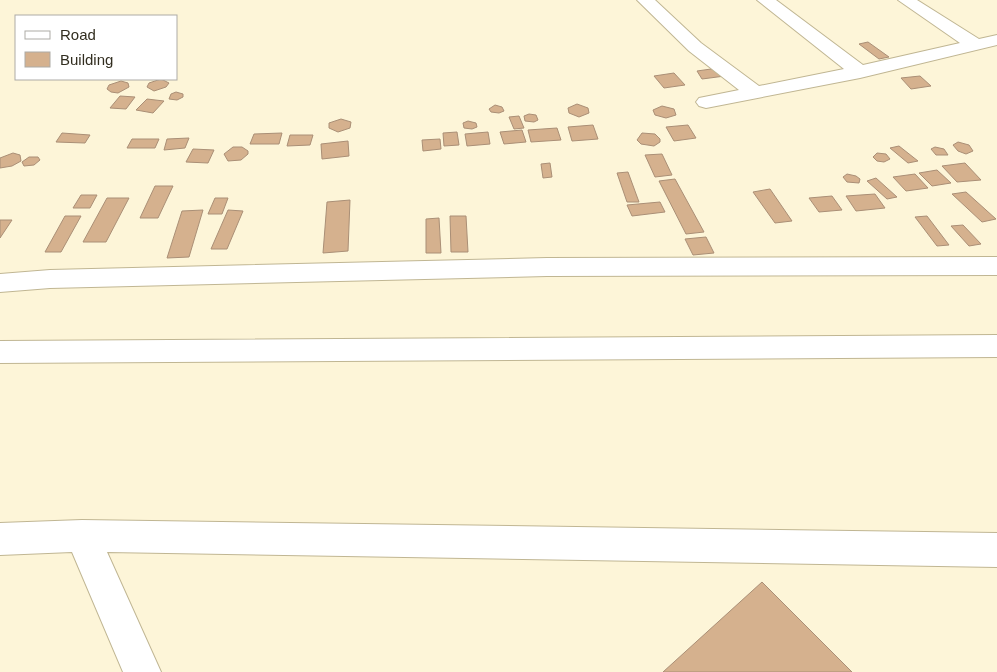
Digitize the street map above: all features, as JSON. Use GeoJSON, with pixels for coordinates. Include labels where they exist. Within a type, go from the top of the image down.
{"type":"FeatureCollection","features":[{"type":"Feature","properties":{"kind":"street"},"geometry":{"type":"LineString","coordinates":[[645,0],[695,46],[756,92]]}},
{"type":"Feature","properties":{"kind":"street"},"geometry":{"type":"LineString","coordinates":[[765,0],[860,72]]}},
{"type":"Feature","properties":{"kind":"street"},"geometry":{"type":"LineString","coordinates":[[906,0],[976,45]]}},
{"type":"Feature","properties":{"kind":"street"},"geometry":{"type":"LineString","coordinates":[[706,102],[860,72],[997,40]]}},
{"type":"Feature","properties":{"kind":"street"},"geometry":{"type":"LineString","coordinates":[[0,283],[50,280],[547,268],[997,266]]}},
{"type":"Feature","properties":{"kind":"street"},"geometry":{"type":"LineString","coordinates":[[0,352],[997,346]]}},
{"type":"Feature","properties":{"kind":"street"},"geometry":{"type":"LineString","coordinates":[[82,536],[142,672]]}},
{"type":"Feature","properties":{"kind":"street"},"geometry":{"type":"LineString","coordinates":[[0,539],[82,536],[997,550]]}},
{"type":"Feature","properties":{"kind":"building"},"geometry":{"type":"Polygon","coordinates":[[[868,42],[889,57],[879,59],[859,44],[868,42]]]}},
{"type":"Feature","properties":{"kind":"building"},"geometry":{"type":"Polygon","coordinates":[[[718,68],[725,76],[702,79],[697,71],[718,68]]]}},
{"type":"Feature","properties":{"kind":"building"},"geometry":{"type":"Polygon","coordinates":[[[674,73],[685,85],[664,88],[654,76],[674,73]]]}},
{"type":"Feature","properties":{"kind":"building"},"geometry":{"type":"Polygon","coordinates":[[[920,76],[931,86],[911,89],[901,78],[920,76]]]}},
{"type":"Feature","properties":{"kind":"building"},"geometry":{"type":"Polygon","coordinates":[[[163,80],[169,83],[166,87],[154,91],[147,87],[149,83],[163,80]]]}},
{"type":"Feature","properties":{"kind":"building"},"geometry":{"type":"Polygon","coordinates":[[[121,81],[128,83],[129,87],[118,93],[107,89],[109,85],[121,81]]]}},
{"type":"Feature","properties":{"kind":"building"},"geometry":{"type":"Polygon","coordinates":[[[176,92],[183,94],[183,97],[177,100],[169,99],[171,94],[176,92]]]}},
{"type":"Feature","properties":{"kind":"building"},"geometry":{"type":"Polygon","coordinates":[[[120,96],[135,97],[126,109],[110,108],[120,96]]]}},
{"type":"Feature","properties":{"kind":"building"},"geometry":{"type":"Polygon","coordinates":[[[147,99],[164,101],[153,113],[136,110],[147,99]]]}},
{"type":"Feature","properties":{"kind":"building"},"geometry":{"type":"Polygon","coordinates":[[[577,104],[588,108],[589,113],[579,117],[569,113],[568,108],[577,104]]]}},
{"type":"Feature","properties":{"kind":"building"},"geometry":{"type":"Polygon","coordinates":[[[495,105],[502,107],[504,111],[499,113],[491,112],[489,109],[495,105]]]}},
{"type":"Feature","properties":{"kind":"building"},"geometry":{"type":"Polygon","coordinates":[[[662,106],[674,109],[676,115],[666,118],[655,115],[653,110],[662,106]]]}},
{"type":"Feature","properties":{"kind":"building"},"geometry":{"type":"Polygon","coordinates":[[[529,114],[536,115],[538,120],[534,122],[525,121],[524,116],[529,114]]]}},
{"type":"Feature","properties":{"kind":"building"},"geometry":{"type":"Polygon","coordinates":[[[519,116],[524,128],[514,129],[509,117],[519,116]]]}},
{"type":"Feature","properties":{"kind":"building"},"geometry":{"type":"Polygon","coordinates":[[[341,119],[351,122],[350,128],[338,132],[329,128],[329,123],[341,119]]]}},
{"type":"Feature","properties":{"kind":"building"},"geometry":{"type":"Polygon","coordinates":[[[468,121],[476,123],[477,127],[472,129],[464,128],[463,123],[468,121]]]}},
{"type":"Feature","properties":{"kind":"building"},"geometry":{"type":"Polygon","coordinates":[[[593,125],[598,139],[572,141],[568,127],[593,125]]]}},
{"type":"Feature","properties":{"kind":"building"},"geometry":{"type":"Polygon","coordinates":[[[688,125],[696,138],[674,141],[666,127],[688,125]]]}},
{"type":"Feature","properties":{"kind":"building"},"geometry":{"type":"Polygon","coordinates":[[[557,128],[561,140],[531,142],[528,130],[557,128]]]}},
{"type":"Feature","properties":{"kind":"building"},"geometry":{"type":"Polygon","coordinates":[[[522,130],[526,142],[504,144],[500,132],[522,130]]]}},
{"type":"Feature","properties":{"kind":"building"},"geometry":{"type":"Polygon","coordinates":[[[457,132],[459,145],[444,146],[443,133],[457,132]]]}},
{"type":"Feature","properties":{"kind":"building"},"geometry":{"type":"Polygon","coordinates":[[[488,132],[490,144],[467,146],[465,134],[488,132]]]}},
{"type":"Feature","properties":{"kind":"building"},"geometry":{"type":"Polygon","coordinates":[[[62,133],[90,135],[85,143],[56,142],[62,133]]]}},
{"type":"Feature","properties":{"kind":"building"},"geometry":{"type":"Polygon","coordinates":[[[282,133],[279,144],[250,144],[254,134],[282,133]]]}},
{"type":"Feature","properties":{"kind":"building"},"geometry":{"type":"Polygon","coordinates":[[[642,133],[655,134],[660,139],[660,142],[654,146],[641,144],[637,140],[642,133]]]}},
{"type":"Feature","properties":{"kind":"building"},"geometry":{"type":"Polygon","coordinates":[[[290,135],[313,135],[310,145],[287,146],[290,135]]]}},
{"type":"Feature","properties":{"kind":"building"},"geometry":{"type":"Polygon","coordinates":[[[189,138],[185,148],[164,150],[167,139],[189,138]]]}},
{"type":"Feature","properties":{"kind":"building"},"geometry":{"type":"Polygon","coordinates":[[[132,139],[159,139],[155,148],[127,148],[132,139]]]}},
{"type":"Feature","properties":{"kind":"building"},"geometry":{"type":"Polygon","coordinates":[[[440,139],[441,149],[423,151],[422,140],[440,139]]]}},
{"type":"Feature","properties":{"kind":"building"},"geometry":{"type":"Polygon","coordinates":[[[348,141],[349,156],[322,159],[321,144],[348,141]]]}},
{"type":"Feature","properties":{"kind":"building"},"geometry":{"type":"Polygon","coordinates":[[[958,142],[969,145],[973,151],[966,154],[958,151],[953,145],[958,142]]]}},
{"type":"Feature","properties":{"kind":"building"},"geometry":{"type":"Polygon","coordinates":[[[899,146],[918,161],[908,163],[890,148],[899,146]]]}},
{"type":"Feature","properties":{"kind":"building"},"geometry":{"type":"Polygon","coordinates":[[[233,147],[242,147],[248,151],[248,154],[241,160],[228,161],[224,154],[233,147]]]}},
{"type":"Feature","properties":{"kind":"building"},"geometry":{"type":"Polygon","coordinates":[[[935,147],[944,149],[948,155],[936,155],[931,149],[935,147]]]}},
{"type":"Feature","properties":{"kind":"building"},"geometry":{"type":"Polygon","coordinates":[[[193,149],[214,150],[208,163],[186,162],[193,149]]]}},
{"type":"Feature","properties":{"kind":"building"},"geometry":{"type":"Polygon","coordinates":[[[13,153],[20,155],[21,161],[12,166],[0,168],[0,158],[13,153]]]}},
{"type":"Feature","properties":{"kind":"building"},"geometry":{"type":"Polygon","coordinates":[[[877,153],[886,154],[890,159],[884,162],[877,161],[873,157],[877,153]]]}},
{"type":"Feature","properties":{"kind":"building"},"geometry":{"type":"Polygon","coordinates":[[[662,154],[672,175],[655,177],[645,155],[662,154]]]}},
{"type":"Feature","properties":{"kind":"building"},"geometry":{"type":"Polygon","coordinates":[[[29,157],[38,157],[40,160],[34,165],[24,166],[22,162],[29,157]]]}},
{"type":"Feature","properties":{"kind":"building"},"geometry":{"type":"Polygon","coordinates":[[[550,163],[552,177],[543,178],[541,164],[550,163]]]}},
{"type":"Feature","properties":{"kind":"building"},"geometry":{"type":"Polygon","coordinates":[[[965,163],[981,180],[957,182],[942,166],[965,163]]]}},
{"type":"Feature","properties":{"kind":"building"},"geometry":{"type":"Polygon","coordinates":[[[937,170],[951,183],[932,186],[919,173],[937,170]]]}},
{"type":"Feature","properties":{"kind":"building"},"geometry":{"type":"Polygon","coordinates":[[[628,172],[639,202],[627,202],[617,173],[628,172]]]}},
{"type":"Feature","properties":{"kind":"building"},"geometry":{"type":"Polygon","coordinates":[[[847,174],[860,179],[859,183],[847,182],[843,177],[847,174]]]}},
{"type":"Feature","properties":{"kind":"building"},"geometry":{"type":"Polygon","coordinates":[[[915,174],[928,188],[906,191],[893,177],[915,174]]]}},
{"type":"Feature","properties":{"kind":"building"},"geometry":{"type":"Polygon","coordinates":[[[876,178],[897,197],[887,199],[867,181],[876,178]]]}},
{"type":"Feature","properties":{"kind":"building"},"geometry":{"type":"Polygon","coordinates":[[[675,179],[704,232],[686,234],[659,181],[675,179]]]}},
{"type":"Feature","properties":{"kind":"building"},"geometry":{"type":"Polygon","coordinates":[[[155,186],[173,186],[158,218],[140,218],[155,186]]]}},
{"type":"Feature","properties":{"kind":"building"},"geometry":{"type":"Polygon","coordinates":[[[770,189],[792,221],[775,223],[753,192],[770,189]]]}},
{"type":"Feature","properties":{"kind":"building"},"geometry":{"type":"Polygon","coordinates":[[[966,192],[996,219],[982,222],[952,194],[966,192]]]}},
{"type":"Feature","properties":{"kind":"building"},"geometry":{"type":"Polygon","coordinates":[[[875,194],[885,208],[856,211],[846,196],[875,194]]]}},
{"type":"Feature","properties":{"kind":"building"},"geometry":{"type":"Polygon","coordinates":[[[81,195],[97,195],[90,208],[73,208],[81,195]]]}},
{"type":"Feature","properties":{"kind":"building"},"geometry":{"type":"Polygon","coordinates":[[[832,196],[842,210],[819,212],[809,198],[832,196]]]}},
{"type":"Feature","properties":{"kind":"building"},"geometry":{"type":"Polygon","coordinates":[[[107,198],[129,198],[106,242],[83,242],[107,198]]]}},
{"type":"Feature","properties":{"kind":"building"},"geometry":{"type":"Polygon","coordinates":[[[215,198],[228,198],[222,214],[208,214],[215,198]]]}},
{"type":"Feature","properties":{"kind":"building"},"geometry":{"type":"Polygon","coordinates":[[[350,200],[348,251],[323,253],[327,202],[350,200]]]}},
{"type":"Feature","properties":{"kind":"building"},"geometry":{"type":"Polygon","coordinates":[[[660,202],[665,212],[632,216],[627,205],[660,202]]]}},
{"type":"Feature","properties":{"kind":"building"},"geometry":{"type":"Polygon","coordinates":[[[203,210],[189,257],[167,258],[182,211],[203,210]]]}},
{"type":"Feature","properties":{"kind":"building"},"geometry":{"type":"Polygon","coordinates":[[[228,210],[243,211],[227,249],[211,249],[228,210]]]}},
{"type":"Feature","properties":{"kind":"building"},"geometry":{"type":"Polygon","coordinates":[[[65,216],[81,216],[61,252],[45,252],[65,216]]]}},
{"type":"Feature","properties":{"kind":"building"},"geometry":{"type":"Polygon","coordinates":[[[450,216],[466,216],[468,252],[451,252],[450,216]]]}},
{"type":"Feature","properties":{"kind":"building"},"geometry":{"type":"Polygon","coordinates":[[[927,216],[949,245],[937,246],[915,217],[927,216]]]}},
{"type":"Feature","properties":{"kind":"building"},"geometry":{"type":"Polygon","coordinates":[[[439,218],[441,253],[426,253],[426,219],[439,218]]]}},
{"type":"Feature","properties":{"kind":"building"},"geometry":{"type":"Polygon","coordinates":[[[0,220],[12,220],[0,238],[0,220]]]}},
{"type":"Feature","properties":{"kind":"building"},"geometry":{"type":"Polygon","coordinates":[[[963,225],[981,244],[969,246],[951,226],[963,225]]]}},
{"type":"Feature","properties":{"kind":"building"},"geometry":{"type":"Polygon","coordinates":[[[706,237],[714,253],[693,255],[685,239],[706,237]]]}},
{"type":"Feature","properties":{"kind":"building"},"geometry":{"type":"Polygon","coordinates":[[[762,582],[852,672],[663,672],[762,582]]]}}]}
